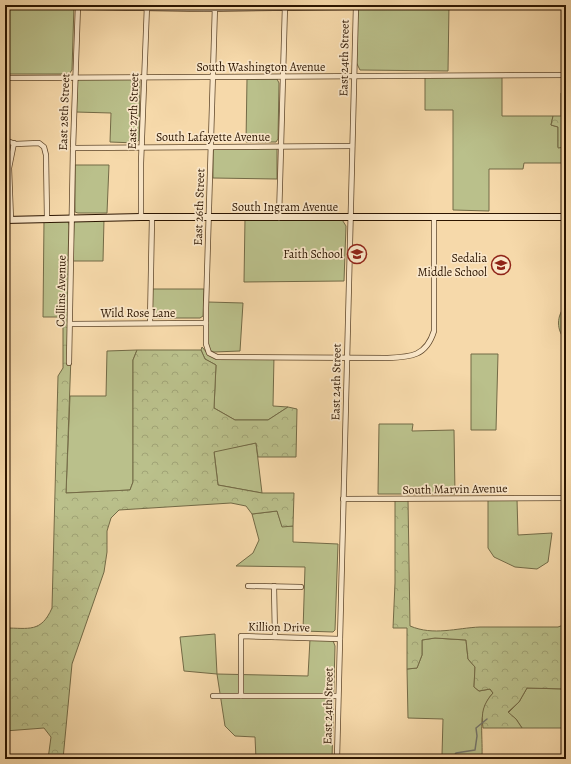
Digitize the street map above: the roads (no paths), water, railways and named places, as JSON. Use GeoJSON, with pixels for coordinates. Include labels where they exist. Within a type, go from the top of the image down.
{"type":"FeatureCollection","features":[{"type":"Feature","properties":{"kind":"main road","name":"South Ingram Avenue"},"geometry":{"type":"LineString","coordinates":[[8,220],[142,217],[566,217]]}},
{"type":"Feature","properties":{"kind":"street"},"geometry":{"type":"LineString","coordinates":[[78,6],[356,6]]}},
{"type":"Feature","properties":{"kind":"street","name":"East 28th Street"},"geometry":{"type":"LineString","coordinates":[[72,219],[78,6]]}},
{"type":"Feature","properties":{"kind":"street","name":"East 27th Street"},"geometry":{"type":"LineString","coordinates":[[142,217],[142,148],[147,6]]}},
{"type":"Feature","properties":{"kind":"street"},"geometry":{"type":"LineString","coordinates":[[279,218],[285,6]]}},
{"type":"Feature","properties":{"kind":"street","name":"East 24th Street"},"geometry":{"type":"LineString","coordinates":[[337,759],[356,6]]}},
{"type":"Feature","properties":{"kind":"street","name":"East 26th Street"},"geometry":{"type":"LineString","coordinates":[[215,7],[206,323],[207,350],[212,356],[386,358],[410,357],[421,352],[430,342],[434,331],[434,216]]}},
{"type":"Feature","properties":{"kind":"street","name":"South Washington Avenue"},"geometry":{"type":"LineString","coordinates":[[5,78],[566,75]]}},
{"type":"Feature","properties":{"kind":"street"},"geometry":{"type":"LineString","coordinates":[[5,140],[14,143],[39,143],[44,147],[46,155],[46,219]]}},
{"type":"Feature","properties":{"kind":"street"},"geometry":{"type":"LineString","coordinates":[[8,220],[7,167],[14,143]]}},
{"type":"Feature","properties":{"kind":"street","name":"South Lafayette Avenue"},"geometry":{"type":"LineString","coordinates":[[73,148],[352,146]]}},
{"type":"Feature","properties":{"kind":"street"},"geometry":{"type":"LineString","coordinates":[[150,323],[152,217]]}},
{"type":"Feature","properties":{"kind":"street","name":"Collins Avenue"},"geometry":{"type":"LineString","coordinates":[[70,364],[72,219]]}},
{"type":"Feature","properties":{"kind":"street","name":"Wild Rose Lane"},"geometry":{"type":"LineString","coordinates":[[70,324],[206,323]]}},
{"type":"Feature","properties":{"kind":"street","name":"South Marvin Avenue"},"geometry":{"type":"LineString","coordinates":[[343,499],[566,498]]}},
{"type":"Feature","properties":{"kind":"street"},"geometry":{"type":"LineString","coordinates":[[248,586],[301,587]]}},
{"type":"Feature","properties":{"kind":"street"},"geometry":{"type":"LineString","coordinates":[[274,586],[275,637]]}},
{"type":"Feature","properties":{"kind":"street","name":"Killion Drive"},"geometry":{"type":"LineString","coordinates":[[241,696],[241,636],[340,638]]}},
{"type":"Feature","properties":{"kind":"street"},"geometry":{"type":"LineString","coordinates":[[213,696],[338,696]]}},
{"type":"Feature","properties":{"kind":"waterway"},"geometry":{"type":"LineString","coordinates":[[452,759],[456,753],[475,750],[477,736],[476,728],[487,719]]}},
{"type":"Feature","properties":{"kind":"place","name":"Faith School"},"geometry":{"type":"Point","coordinates":[357,254]}},
{"type":"Feature","properties":{"kind":"place","name":"Sedalia Middle School"},"geometry":{"type":"Point","coordinates":[501,265]}}]}
